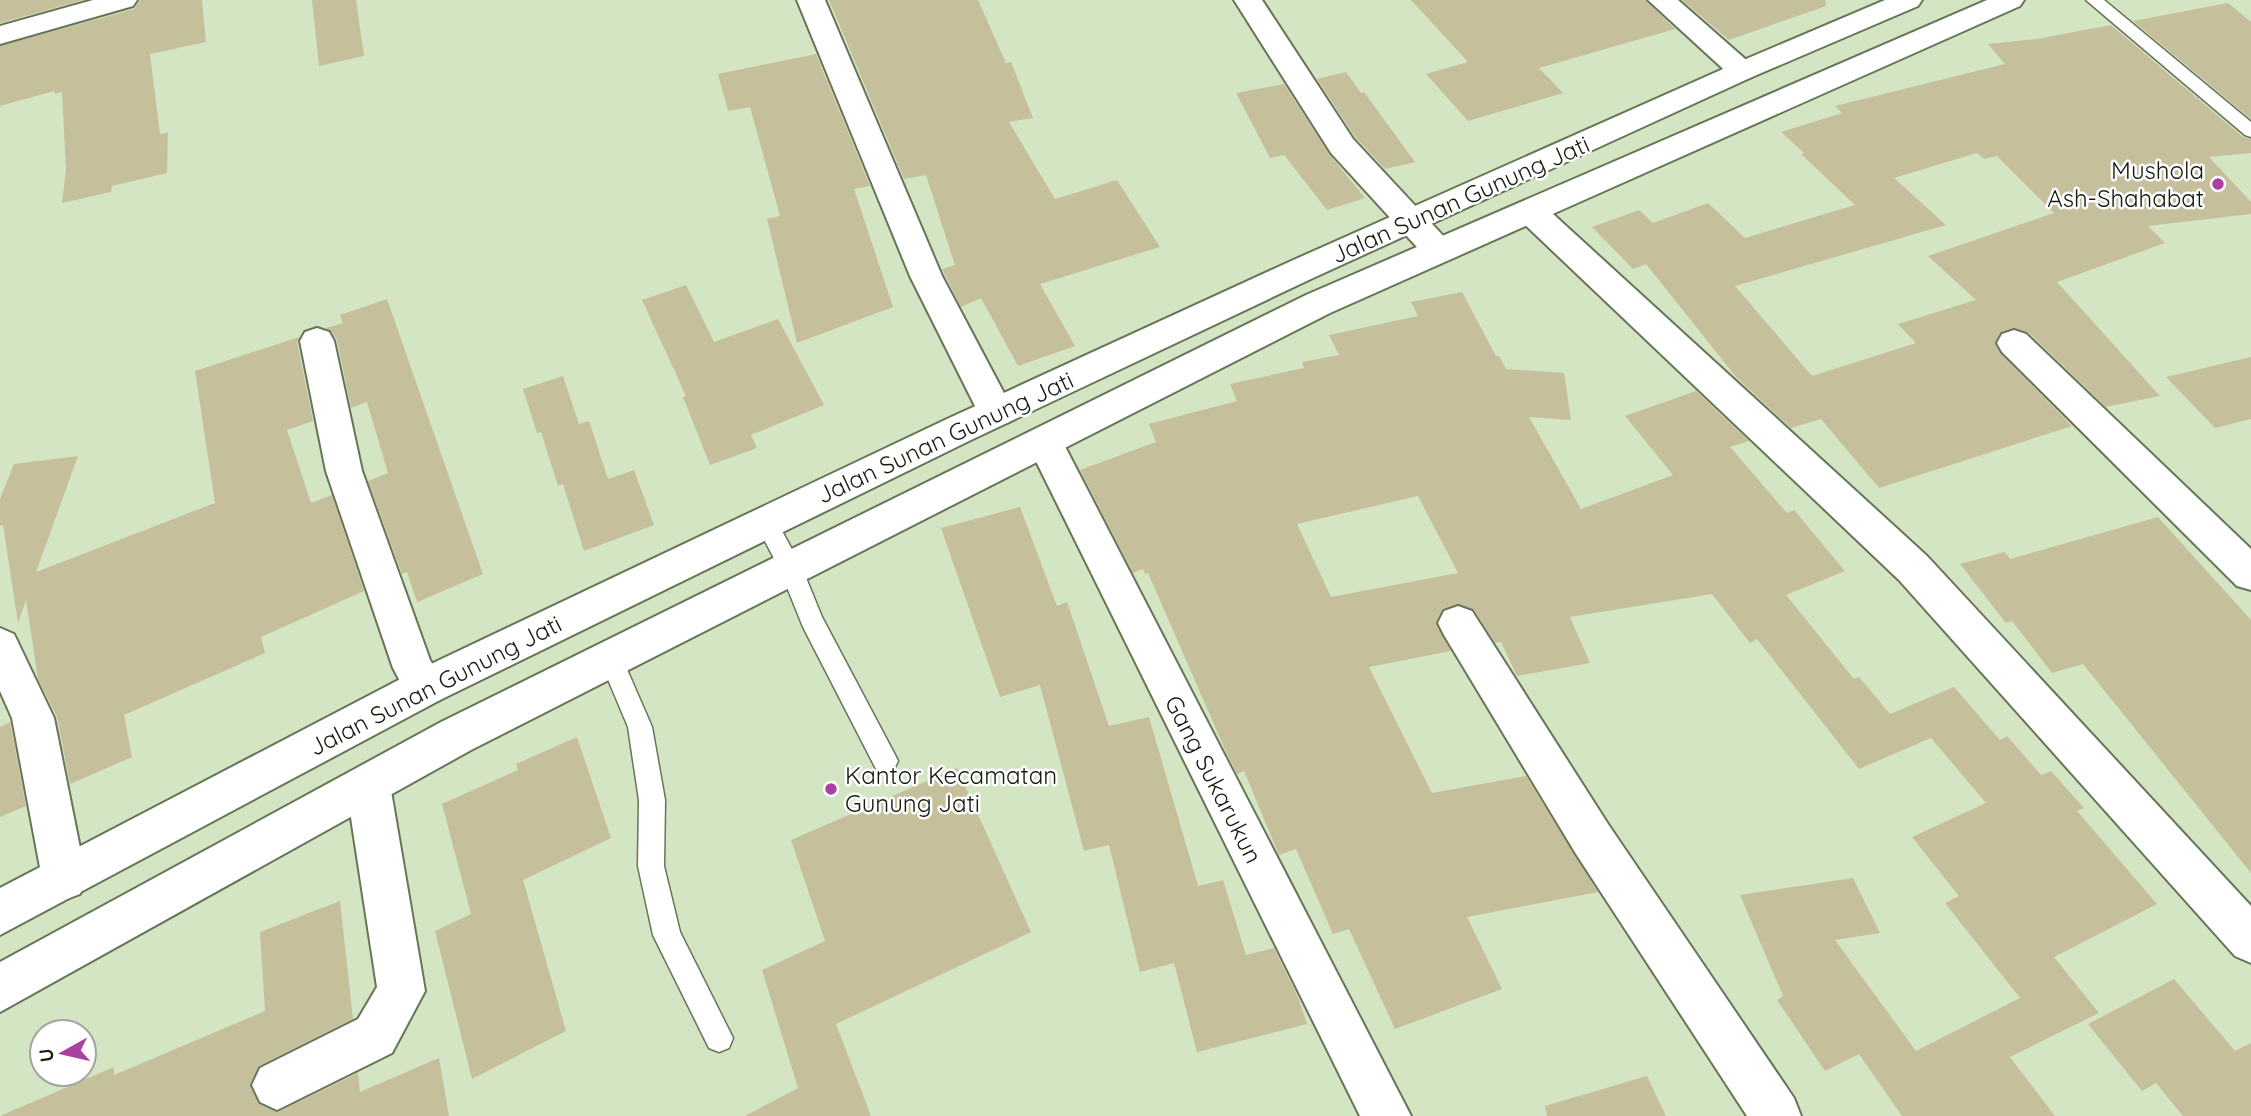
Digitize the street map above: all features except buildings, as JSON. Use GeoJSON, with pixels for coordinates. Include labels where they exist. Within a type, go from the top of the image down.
{"type":"FeatureCollection","features":[{"type":"Feature","properties":{"kind":"main road"},"geometry":{"type":"LineString","coordinates":[[0,35],[122,0]]}},
{"type":"Feature","properties":{"kind":"main road"},"geometry":{"type":"LineString","coordinates":[[811,0],[926,276],[996,412]]}},
{"type":"Feature","properties":{"kind":"main road"},"geometry":{"type":"LineString","coordinates":[[1248,0],[1342,146],[1437,249]]}},
{"type":"Feature","properties":{"kind":"main road"},"geometry":{"type":"LineString","coordinates":[[1662,0],[1742,71]]}},
{"type":"Feature","properties":{"kind":"main road","name":"Jalan Sunan Gunung Jati"},"geometry":{"type":"LineString","coordinates":[[0,912],[425,687],[996,412],[1742,71],[1908,0]]}},
{"type":"Feature","properties":{"kind":"main road"},"geometry":{"type":"LineString","coordinates":[[0,988],[456,736],[1318,304],[1437,249],[1530,211],[2010,0]]}},
{"type":"Feature","properties":{"kind":"main road"},"geometry":{"type":"LineString","coordinates":[[1530,211],[1913,568],[2251,940]]}},
{"type":"Feature","properties":{"kind":"main road"},"geometry":{"type":"LineString","coordinates":[[317,341],[344,471],[413,668],[425,687]]}},
{"type":"Feature","properties":{"kind":"main road"},"geometry":{"type":"LineString","coordinates":[[2014,343],[2251,574]]}},
{"type":"Feature","properties":{"kind":"main road","name":"Gang Sukarukun"},"geometry":{"type":"LineString","coordinates":[[1044,441],[1385,1116]]}},
{"type":"Feature","properties":{"kind":"main road"},"geometry":{"type":"LineString","coordinates":[[1458,623],[1592,839],[1776,1116]]}},
{"type":"Feature","properties":{"kind":"main road"},"geometry":{"type":"LineString","coordinates":[[0,646],[33,718],[64,878]]}},
{"type":"Feature","properties":{"kind":"main road"},"geometry":{"type":"LineString","coordinates":[[277,1085],[375,1035],[401,991],[368,785]]}},
{"type":"Feature","properties":{"kind":"lane"},"geometry":{"type":"LineString","coordinates":[[2094,0],[2249,127]]}},
{"type":"Feature","properties":{"kind":"lane"},"geometry":{"type":"LineString","coordinates":[[766,522],[791,568],[811,620],[885,761]]}},
{"type":"Feature","properties":{"kind":"lane"},"geometry":{"type":"LineString","coordinates":[[611,658],[640,727],[652,800],[651,866],[667,935],[719,1038]]}},
{"type":"Feature","properties":{"kind":"place","name":"Mushola Ash-Shahabat"},"geometry":{"type":"Point","coordinates":[2218,184]}},
{"type":"Feature","properties":{"kind":"place","name":"Kantor Kecamatan Gunung Jati"},"geometry":{"type":"Point","coordinates":[831,789]}}]}
